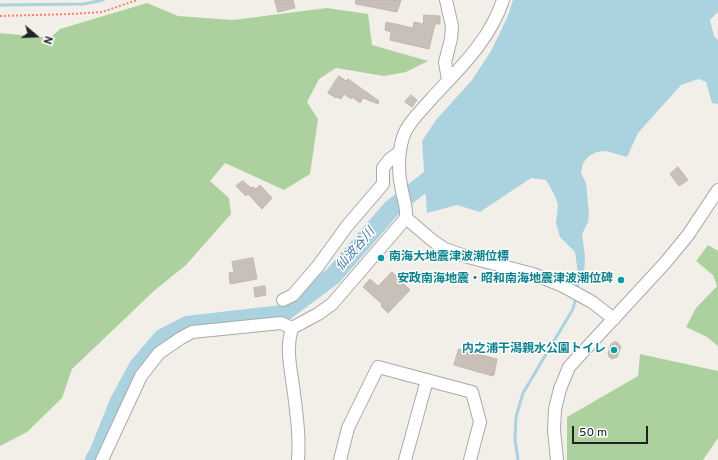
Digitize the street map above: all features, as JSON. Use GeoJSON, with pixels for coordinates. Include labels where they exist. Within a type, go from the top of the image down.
{"type":"FeatureCollection","features":[{"type":"Feature","properties":{"kind":"street"},"geometry":{"type":"LineString","coordinates":[[446,0],[452,26],[451,39],[445,62],[448,80]]}},
{"type":"Feature","properties":{"kind":"street"},"geometry":{"type":"LineString","coordinates":[[503,0],[492,28],[473,54],[412,120],[404,136],[400,154],[399,177],[407,214],[432,241],[445,249],[468,257],[533,274],[563,286],[581,296],[614,319]]}},
{"type":"Feature","properties":{"kind":"street"},"geometry":{"type":"LineString","coordinates":[[283,300],[292,295],[318,266],[347,226],[383,184],[383,168],[390,159],[400,154]]}},
{"type":"Feature","properties":{"kind":"street"},"geometry":{"type":"LineString","coordinates":[[557,460],[554,430],[555,409],[568,367],[642,289],[688,235],[718,190]]}},
{"type":"Feature","properties":{"kind":"street"},"geometry":{"type":"LineString","coordinates":[[298,460],[298,421],[288,341],[292,328],[318,314],[332,304],[407,214]]}},
{"type":"Feature","properties":{"kind":"street"},"geometry":{"type":"LineString","coordinates":[[102,460],[141,376],[159,353],[192,332],[281,323],[292,328]]}},
{"type":"Feature","properties":{"kind":"street"},"geometry":{"type":"LineString","coordinates":[[340,460],[348,428],[378,367],[472,392],[480,422],[470,460]]}},
{"type":"Feature","properties":{"kind":"street"},"geometry":{"type":"LineString","coordinates":[[405,460],[427,380]]}},
{"type":"Feature","properties":{"kind":"path"},"geometry":{"type":"LineString","coordinates":[[0,16],[102,12],[137,0]]}},
{"type":"Feature","properties":{"kind":"green space"},"geometry":{"type":"Polygon","coordinates":[[[147,3],[178,16],[233,20],[327,8],[368,14],[372,45],[428,61],[406,72],[384,76],[336,68],[319,79],[307,102],[318,119],[310,174],[284,190],[225,163],[210,181],[229,198],[231,214],[186,265],[155,290],[72,369],[62,398],[27,432],[0,446],[0,33],[50,38],[60,29],[147,3]]]}},
{"type":"Feature","properties":{"kind":"green space"},"geometry":{"type":"Polygon","coordinates":[[[708,245],[718,251],[718,346],[707,337],[686,327],[696,308],[717,286],[713,275],[696,261],[708,245]]]}},
{"type":"Feature","properties":{"kind":"green space"},"geometry":{"type":"Polygon","coordinates":[[[640,354],[718,371],[718,438],[703,460],[567,460],[567,417],[638,376],[640,354]]]}},
{"type":"Feature","properties":{"kind":"water"},"geometry":{"type":"Polygon","coordinates":[[[513,0],[718,0],[718,12],[710,20],[714,36],[718,40],[718,104],[712,103],[706,82],[699,79],[681,85],[638,133],[627,157],[606,151],[597,152],[589,156],[583,163],[581,173],[586,183],[589,213],[588,222],[582,234],[585,256],[584,280],[579,280],[575,252],[560,237],[556,223],[558,204],[546,180],[531,178],[480,212],[457,205],[427,213],[422,141],[436,120],[472,80],[491,51],[507,18],[513,0]]]}},
{"type":"Feature","properties":{"kind":"building"},"geometry":{"type":"Polygon","coordinates":[[[275,0],[293,0],[295,8],[278,12],[275,0]]]}},
{"type":"Feature","properties":{"kind":"building"},"geometry":{"type":"Polygon","coordinates":[[[356,0],[401,0],[397,12],[356,4],[356,0]]]}},
{"type":"Feature","properties":{"kind":"building"},"geometry":{"type":"Polygon","coordinates":[[[424,15],[440,16],[440,24],[435,24],[429,49],[390,40],[391,32],[385,30],[386,22],[413,28],[414,22],[423,24],[424,15]]]}},
{"type":"Feature","properties":{"kind":"building"},"geometry":{"type":"Polygon","coordinates":[[[339,76],[346,81],[348,79],[379,101],[378,104],[363,98],[360,103],[352,97],[351,99],[344,94],[341,99],[336,98],[328,93],[339,76]]]}},
{"type":"Feature","properties":{"kind":"building"},"geometry":{"type":"Polygon","coordinates":[[[411,95],[417,100],[412,107],[405,102],[411,95]]]}},
{"type":"Feature","properties":{"kind":"building"},"geometry":{"type":"Polygon","coordinates":[[[678,167],[688,180],[679,186],[670,174],[678,167]]]}},
{"type":"Feature","properties":{"kind":"building"},"geometry":{"type":"Polygon","coordinates":[[[243,181],[251,188],[253,187],[256,189],[260,185],[272,198],[262,209],[248,194],[246,196],[236,186],[243,181]]]}},
{"type":"Feature","properties":{"kind":"building"},"geometry":{"type":"Polygon","coordinates":[[[253,258],[257,279],[230,284],[229,273],[234,272],[232,262],[253,258]]]}},
{"type":"Feature","properties":{"kind":"building"},"geometry":{"type":"Polygon","coordinates":[[[392,272],[410,290],[388,313],[381,306],[382,304],[363,287],[370,279],[378,286],[392,272]]]}},
{"type":"Feature","properties":{"kind":"building"},"geometry":{"type":"Polygon","coordinates":[[[265,286],[266,295],[255,297],[254,288],[265,286]]]}},
{"type":"Feature","properties":{"kind":"building","name":"内之浦干潟親水公園トイレ"},"geometry":{"type":"Polygon","coordinates":[[[617,342],[621,347],[617,357],[612,359],[609,357],[608,353],[611,344],[617,342]]]}},
{"type":"Feature","properties":{"kind":"building"},"geometry":{"type":"Polygon","coordinates":[[[459,349],[497,359],[494,375],[493,374],[493,376],[454,365],[459,349]]]}},
{"type":"Feature","properties":{"kind":"waterway"},"geometry":{"type":"LineString","coordinates":[[0,5],[84,4],[103,0]]}},
{"type":"Feature","properties":{"kind":"waterway","name":"仙波谷川"},"geometry":{"type":"LineString","coordinates":[[94,460],[119,401],[138,366],[162,338],[187,325],[282,314],[333,276],[392,208],[445,167]]}},
{"type":"Feature","properties":{"kind":"waterway"},"geometry":{"type":"LineString","coordinates":[[577,290],[579,277]]}},
{"type":"Feature","properties":{"kind":"waterway"},"geometry":{"type":"LineString","coordinates":[[518,460],[515,440],[516,417],[523,393],[573,309],[576,297]]}},
{"type":"Feature","properties":{"kind":"place","name":"南海大地震津波潮位標"},"geometry":{"type":"Point","coordinates":[381,258]}},
{"type":"Feature","properties":{"kind":"place","name":"安政南海地震・昭和南海地震津波潮位碑"},"geometry":{"type":"Point","coordinates":[621,280]}},
{"type":"Feature","properties":{"kind":"place","name":"内之浦干潟親水公園トイレ"},"geometry":{"type":"Point","coordinates":[614,350]}}]}
